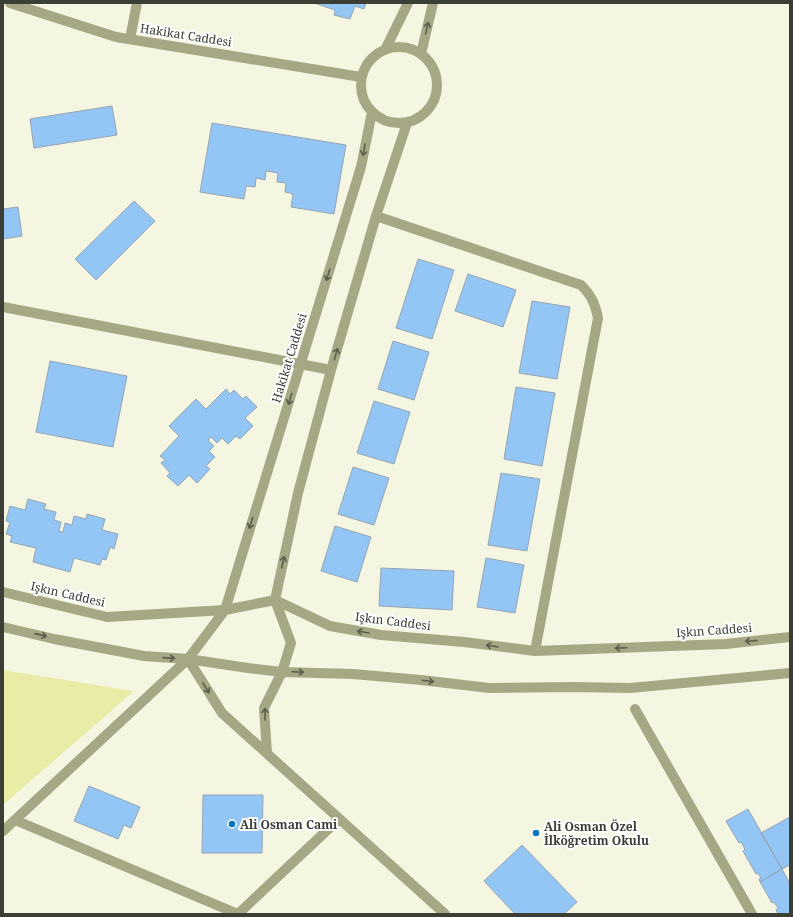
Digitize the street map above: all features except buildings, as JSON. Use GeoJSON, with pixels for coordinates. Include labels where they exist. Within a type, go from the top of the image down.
{"type":"FeatureCollection","features":[{"type":"Feature","properties":{"kind":"street","name":"Hakikat Caddesi"},"geometry":{"type":"LineString","coordinates":[[10,3],[130,39],[361,77]]}},
{"type":"Feature","properties":{"kind":"street"},"geometry":{"type":"LineString","coordinates":[[130,39],[138,3]]}},
{"type":"Feature","properties":{"kind":"street"},"geometry":{"type":"LineString","coordinates":[[385,50],[408,3]]}},
{"type":"Feature","properties":{"kind":"street"},"geometry":{"type":"LineString","coordinates":[[421,54],[433,3]]}},
{"type":"Feature","properties":{"kind":"street"},"geometry":{"type":"LineString","coordinates":[[397,47],[410,48],[421,54],[430,63],[436,74],[437,86],[435,99],[428,110],[418,118],[407,123],[394,123],[382,119],[372,112],[364,102],[361,90],[361,77],[366,66],[374,56],[385,50],[397,47]]}},
{"type":"Feature","properties":{"kind":"street","name":"Hakikat Caddesi"},"geometry":{"type":"LineString","coordinates":[[225,610],[361,167],[372,112]]}},
{"type":"Feature","properties":{"kind":"street"},"geometry":{"type":"LineString","coordinates":[[267,753],[264,708],[282,672],[291,643],[275,600],[298,493],[331,370],[376,216],[407,123]]}},
{"type":"Feature","properties":{"kind":"street"},"geometry":{"type":"LineString","coordinates":[[376,216],[580,286],[589,295],[596,307],[598,318],[535,651]]}},
{"type":"Feature","properties":{"kind":"street"},"geometry":{"type":"LineString","coordinates":[[3,308],[331,370]]}},
{"type":"Feature","properties":{"kind":"street","name":"Işkın Caddesi"},"geometry":{"type":"LineString","coordinates":[[3,592],[107,617],[225,610],[275,600],[330,626],[381,635],[464,642],[535,651],[726,644],[790,637]]}},
{"type":"Feature","properties":{"kind":"street"},"geometry":{"type":"LineString","coordinates":[[3,831],[188,659],[225,610]]}},
{"type":"Feature","properties":{"kind":"street"},"geometry":{"type":"LineString","coordinates":[[3,626],[54,639],[144,656],[188,659],[282,672],[353,674],[489,688],[630,688],[790,673]]}},
{"type":"Feature","properties":{"kind":"street"},"geometry":{"type":"LineString","coordinates":[[188,659],[222,713],[445,914]]}},
{"type":"Feature","properties":{"kind":"street"},"geometry":{"type":"LineString","coordinates":[[636,709],[752,914]]}},
{"type":"Feature","properties":{"kind":"street"},"geometry":{"type":"LineString","coordinates":[[16,820],[238,914],[339,819]]}},
{"type":"Feature","properties":{"kind":"green space"},"geometry":{"type":"Polygon","coordinates":[[[3,670],[134,691],[3,805],[3,670]]]}},
{"type":"Feature","properties":{"kind":"place","name":"Ali Osman Cami"},"geometry":{"type":"Point","coordinates":[232,824]}},
{"type":"Feature","properties":{"kind":"place","name":"Ali Osman Özel İlköğretim Okulu"},"geometry":{"type":"Point","coordinates":[536,833]}}]}
